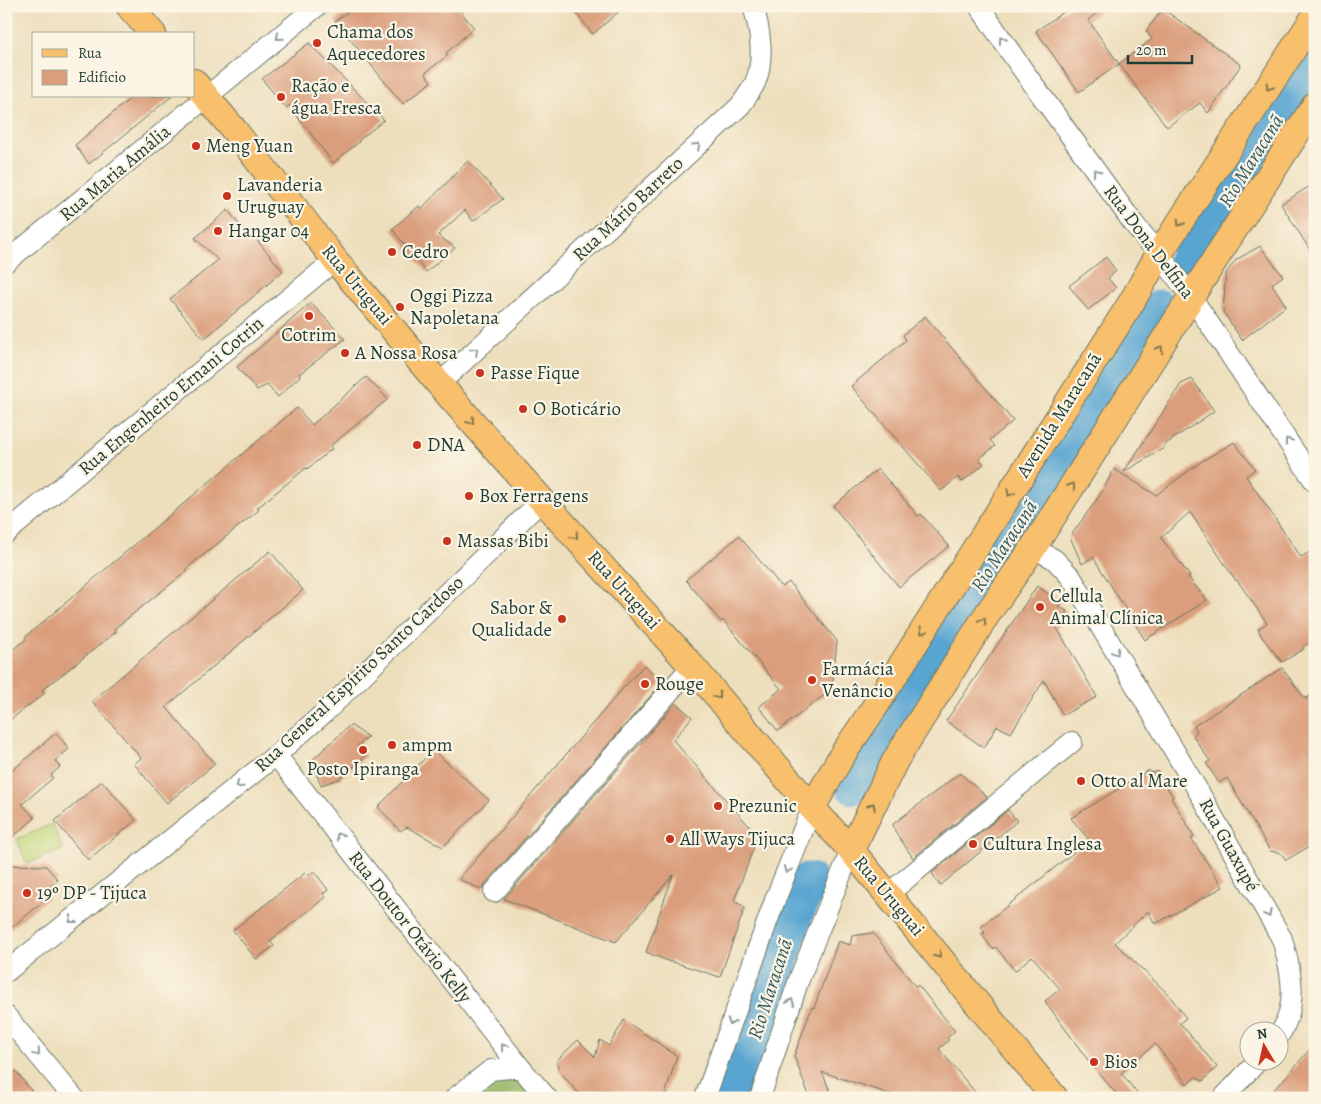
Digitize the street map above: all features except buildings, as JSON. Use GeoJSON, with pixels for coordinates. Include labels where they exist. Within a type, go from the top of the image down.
{"type":"FeatureCollection","features":[{"type":"Feature","properties":{"kind":"main road"},"geometry":{"type":"LineString","coordinates":[[129,6],[151,32]]}},
{"type":"Feature","properties":{"kind":"main road","name":"Avenida Maracanã"},"geometry":{"type":"LineString","coordinates":[[812,808],[841,756],[876,705],[1088,370],[1164,260],[1315,16]]}},
{"type":"Feature","properties":{"kind":"main road","name":"Rua Uruguai"},"geometry":{"type":"LineString","coordinates":[[200,90],[235,131],[335,260],[439,384],[692,666],[812,808],[851,850],[1055,1098]]}},
{"type":"Feature","properties":{"kind":"main road"},"geometry":{"type":"LineString","coordinates":[[851,850],[896,759],[988,613],[1033,548],[1189,295],[1315,105]]}},
{"type":"Feature","properties":{"kind":"street","name":"Rua Maria Amália"},"geometry":{"type":"LineString","coordinates":[[200,90],[316,6]]}},
{"type":"Feature","properties":{"kind":"street","name":"Rua Mário Barreto"},"geometry":{"type":"LineString","coordinates":[[439,384],[740,106],[755,82],[761,53],[758,24],[753,6]]}},
{"type":"Feature","properties":{"kind":"street","name":"Rua Dona Delfina"},"geometry":{"type":"LineString","coordinates":[[979,6],[1134,224],[1164,260],[1189,295],[1315,482]]}},
{"type":"Feature","properties":{"kind":"street","name":"Rua Maria Amália"},"geometry":{"type":"LineString","coordinates":[[6,262],[191,98]]}},
{"type":"Feature","properties":{"kind":"street","name":"Rua Engenheiro Ernani Cotrin"},"geometry":{"type":"LineString","coordinates":[[6,533],[335,260]]}},
{"type":"Feature","properties":{"kind":"street","name":"Rua General Espírito Santo Cardoso"},"geometry":{"type":"LineString","coordinates":[[6,972],[276,755],[324,712],[542,500]]}},
{"type":"Feature","properties":{"kind":"street","name":"Rua Guaxupé"},"geometry":{"type":"LineString","coordinates":[[1033,548],[1054,559],[1071,577],[1204,799],[1282,939],[1292,984],[1292,1000],[1287,1022]]}},
{"type":"Feature","properties":{"kind":"street"},"geometry":{"type":"LineString","coordinates":[[494,892],[692,666]]}},
{"type":"Feature","properties":{"kind":"street"},"geometry":{"type":"LineString","coordinates":[[888,894],[1072,742]]}},
{"type":"Feature","properties":{"kind":"street","name":"Rua Doutor Otávio Kelly"},"geometry":{"type":"LineString","coordinates":[[276,755],[520,1067],[547,1098]]}},
{"type":"Feature","properties":{"kind":"street","name":"Avenida Maracanã"},"geometry":{"type":"LineString","coordinates":[[705,1098],[774,900],[812,808]]}},
{"type":"Feature","properties":{"kind":"street"},"geometry":{"type":"LineString","coordinates":[[760,1098],[798,982],[851,850]]}},
{"type":"Feature","properties":{"kind":"street"},"geometry":{"type":"LineString","coordinates":[[6,1016],[74,1098]]}},
{"type":"Feature","properties":{"kind":"street"},"geometry":{"type":"LineString","coordinates":[[456,1098],[491,1070],[520,1067]]}},
{"type":"Feature","properties":{"kind":"street"},"geometry":{"type":"LineString","coordinates":[[1223,1098],[1248,1072]]}},
{"type":"Feature","properties":{"kind":"green space"},"geometry":{"type":"Polygon","coordinates":[[[52,824],[63,849],[27,864],[17,839],[52,824]]]}},
{"type":"Feature","properties":{"kind":"green space"},"geometry":{"type":"Polygon","coordinates":[[[501,1078],[521,1082],[539,1098],[467,1098],[484,1086],[501,1078]]]}},
{"type":"Feature","properties":{"kind":"waterway","name":"Rio Maracanã"},"geometry":{"type":"LineString","coordinates":[[1187,261],[1315,61]]}},
{"type":"Feature","properties":{"kind":"waterway","name":"Rio Maracanã"},"geometry":{"type":"LineString","coordinates":[[854,785],[895,713],[1159,309]]}},
{"type":"Feature","properties":{"kind":"waterway","name":"Rio Maracanã"},"geometry":{"type":"LineString","coordinates":[[735,1098],[795,911],[809,882]]}},
{"type":"Feature","properties":{"kind":"place","name":"Chama dos Aquecedores"},"geometry":{"type":"Point","coordinates":[317,43]}},
{"type":"Feature","properties":{"kind":"place","name":"Ração e água Fresca"},"geometry":{"type":"Point","coordinates":[281,97]}},
{"type":"Feature","properties":{"kind":"place","name":"Meng Yuan"},"geometry":{"type":"Point","coordinates":[196,146]}},
{"type":"Feature","properties":{"kind":"place","name":"Lavanderia Uruguay"},"geometry":{"type":"Point","coordinates":[227,196]}},
{"type":"Feature","properties":{"kind":"place","name":"Hangar 04"},"geometry":{"type":"Point","coordinates":[218,231]}},
{"type":"Feature","properties":{"kind":"place","name":"Cedro"},"geometry":{"type":"Point","coordinates":[392,252]}},
{"type":"Feature","properties":{"kind":"place","name":"Oggi Pizza Napoletana"},"geometry":{"type":"Point","coordinates":[400,307]}},
{"type":"Feature","properties":{"kind":"place","name":"Cotrim"},"geometry":{"type":"Point","coordinates":[309,316]}},
{"type":"Feature","properties":{"kind":"place","name":"A Nossa Rosa"},"geometry":{"type":"Point","coordinates":[345,353]}},
{"type":"Feature","properties":{"kind":"place","name":"Passe Fique"},"geometry":{"type":"Point","coordinates":[480,373]}},
{"type":"Feature","properties":{"kind":"place","name":"O Boticário"},"geometry":{"type":"Point","coordinates":[523,409]}},
{"type":"Feature","properties":{"kind":"place","name":"DNA"},"geometry":{"type":"Point","coordinates":[417,445]}},
{"type":"Feature","properties":{"kind":"place","name":"Box Ferragens"},"geometry":{"type":"Point","coordinates":[469,496]}},
{"type":"Feature","properties":{"kind":"place","name":"Massas Bibi"},"geometry":{"type":"Point","coordinates":[447,541]}},
{"type":"Feature","properties":{"kind":"place","name":"Cellula Animal Clínica"},"geometry":{"type":"Point","coordinates":[1040,607]}},
{"type":"Feature","properties":{"kind":"place","name":"Sabor & Qualidade"},"geometry":{"type":"Point","coordinates":[562,619]}},
{"type":"Feature","properties":{"kind":"place","name":"Farmácia Venâncio"},"geometry":{"type":"Point","coordinates":[812,680]}},
{"type":"Feature","properties":{"kind":"place","name":"Rouge"},"geometry":{"type":"Point","coordinates":[645,684]}},
{"type":"Feature","properties":{"kind":"place","name":"ampm"},"geometry":{"type":"Point","coordinates":[392,745]}},
{"type":"Feature","properties":{"kind":"place","name":"Posto Ipiranga"},"geometry":{"type":"Point","coordinates":[363,750]}},
{"type":"Feature","properties":{"kind":"place","name":"Otto al Mare"},"geometry":{"type":"Point","coordinates":[1081,781]}},
{"type":"Feature","properties":{"kind":"place","name":"Prezunic"},"geometry":{"type":"Point","coordinates":[718,806]}},
{"type":"Feature","properties":{"kind":"place","name":"All Ways Tijuca"},"geometry":{"type":"Point","coordinates":[670,839]}},
{"type":"Feature","properties":{"kind":"place","name":"Cultura Inglesa"},"geometry":{"type":"Point","coordinates":[973,844]}},
{"type":"Feature","properties":{"kind":"place","name":"19º DP - Tijuca"},"geometry":{"type":"Point","coordinates":[27,893]}},
{"type":"Feature","properties":{"kind":"place","name":"Bios"},"geometry":{"type":"Point","coordinates":[1094,1062]}}]}
